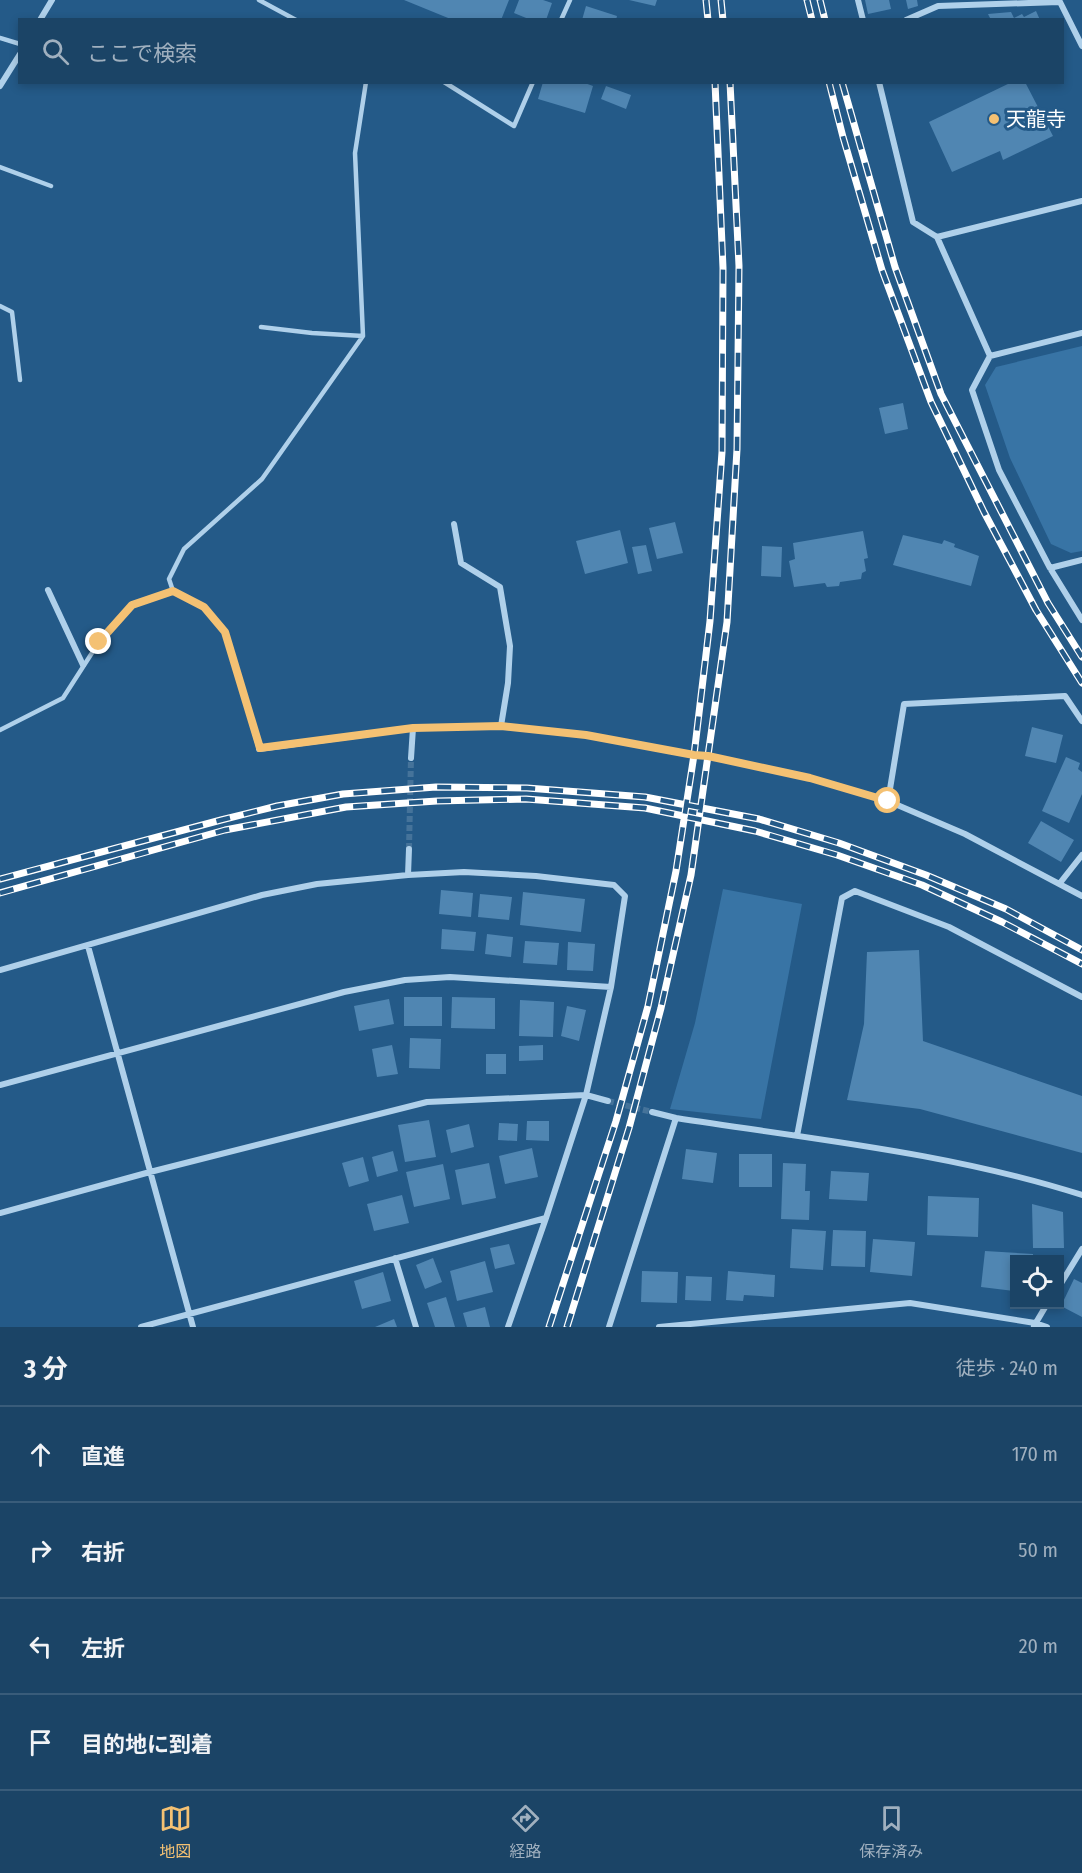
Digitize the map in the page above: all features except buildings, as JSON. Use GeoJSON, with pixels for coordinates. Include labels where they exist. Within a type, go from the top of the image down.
{"type":"FeatureCollection","features":[{"type":"Feature","properties":{"kind":"street"},"geometry":{"type":"LineString","coordinates":[[41,18],[52,0]]}},
{"type":"Feature","properties":{"kind":"street"},"geometry":{"type":"LineString","coordinates":[[858,0],[862,18]]}},
{"type":"Feature","properties":{"kind":"street"},"geometry":{"type":"LineString","coordinates":[[911,18],[939,6],[1059,1],[1082,46]]}},
{"type":"Feature","properties":{"kind":"street"},"geometry":{"type":"LineString","coordinates":[[0,86],[18,57]]}},
{"type":"Feature","properties":{"kind":"street"},"geometry":{"type":"LineString","coordinates":[[879,84],[913,222],[937,237],[990,356]]}},
{"type":"Feature","properties":{"kind":"street"},"geometry":{"type":"LineString","coordinates":[[937,237],[1082,201]]}},
{"type":"Feature","properties":{"kind":"street"},"geometry":{"type":"LineString","coordinates":[[1082,333],[990,356],[972,390],[999,470],[1050,568],[1082,620]]}},
{"type":"Feature","properties":{"kind":"street"},"geometry":{"type":"LineString","coordinates":[[454,524],[461,563],[500,587],[510,646],[508,684],[501,726]]}},
{"type":"Feature","properties":{"kind":"street"},"geometry":{"type":"LineString","coordinates":[[1050,568],[1082,560]]}},
{"type":"Feature","properties":{"kind":"street"},"geometry":{"type":"LineString","coordinates":[[48,590],[83,665]]}},
{"type":"Feature","properties":{"kind":"street"},"geometry":{"type":"LineString","coordinates":[[888,801],[904,704],[1065,696],[1082,721]]}},
{"type":"Feature","properties":{"kind":"street"},"geometry":{"type":"LineString","coordinates":[[260,748],[413,728],[501,726],[586,735],[708,756],[810,778],[888,801],[965,834],[1082,896]]}},
{"type":"Feature","properties":{"kind":"street"},"geometry":{"type":"LineString","coordinates":[[411,758],[413,728]]}},
{"type":"Feature","properties":{"kind":"street"},"geometry":{"type":"LineString","coordinates":[[408,875],[409,849]]}},
{"type":"Feature","properties":{"kind":"street"},"geometry":{"type":"LineString","coordinates":[[1060,883],[1082,855]]}},
{"type":"Feature","properties":{"kind":"street"},"geometry":{"type":"LineString","coordinates":[[0,970],[262,895],[317,884],[464,872],[536,876],[614,885],[625,896],[611,987],[586,1095],[508,1327]]}},
{"type":"Feature","properties":{"kind":"street"},"geometry":{"type":"LineString","coordinates":[[797,1136],[843,898],[855,891],[949,927],[1082,997]]}},
{"type":"Feature","properties":{"kind":"street"},"geometry":{"type":"LineString","coordinates":[[88,946],[193,1327]]}},
{"type":"Feature","properties":{"kind":"street"},"geometry":{"type":"LineString","coordinates":[[0,1085],[344,992],[405,980],[450,977],[611,987]]}},
{"type":"Feature","properties":{"kind":"street"},"geometry":{"type":"LineString","coordinates":[[0,1213],[150,1172],[427,1102],[586,1095],[608,1101]]}},
{"type":"Feature","properties":{"kind":"street"},"geometry":{"type":"LineString","coordinates":[[652,1112],[676,1118],[903,1153],[1035,1180],[1082,1195]]}},
{"type":"Feature","properties":{"kind":"street"},"geometry":{"type":"LineString","coordinates":[[609,1327],[676,1118]]}},
{"type":"Feature","properties":{"kind":"street"},"geometry":{"type":"LineString","coordinates":[[141,1327],[546,1218]]}},
{"type":"Feature","properties":{"kind":"street"},"geometry":{"type":"LineString","coordinates":[[1064,1277],[1082,1249]]}},
{"type":"Feature","properties":{"kind":"street"},"geometry":{"type":"LineString","coordinates":[[395,1258],[416,1327]]}},
{"type":"Feature","properties":{"kind":"street"},"geometry":{"type":"LineString","coordinates":[[659,1327],[910,1303],[1047,1327]]}},
{"type":"Feature","properties":{"kind":"street"},"geometry":{"type":"LineString","coordinates":[[1035,1325],[1045,1309]]}},
{"type":"Feature","properties":{"kind":"lane"},"geometry":{"type":"LineString","coordinates":[[259,0],[292,18]]}},
{"type":"Feature","properties":{"kind":"lane"},"geometry":{"type":"LineString","coordinates":[[562,18],[570,0]]}},
{"type":"Feature","properties":{"kind":"lane"},"geometry":{"type":"LineString","coordinates":[[0,38],[18,43]]}},
{"type":"Feature","properties":{"kind":"lane"},"geometry":{"type":"LineString","coordinates":[[173,591],[170,579],[184,549],[262,479],[363,336],[356,153],[366,84]]}},
{"type":"Feature","properties":{"kind":"lane"},"geometry":{"type":"LineString","coordinates":[[447,84],[514,126],[532,84]]}},
{"type":"Feature","properties":{"kind":"lane"},"geometry":{"type":"LineString","coordinates":[[0,167],[51,186]]}},
{"type":"Feature","properties":{"kind":"lane"},"geometry":{"type":"LineString","coordinates":[[0,306],[12,312],[20,380]]}},
{"type":"Feature","properties":{"kind":"lane"},"geometry":{"type":"LineString","coordinates":[[261,327],[363,336]]}},
{"type":"Feature","properties":{"kind":"lane"},"geometry":{"type":"LineString","coordinates":[[0,730],[63,698],[99,642],[132,605],[173,591],[204,607],[225,632],[260,748]]}},
{"type":"Feature","properties":{"kind":"shaded area"},"geometry":{"type":"Polygon","coordinates":[[[1082,346],[1082,551],[1071,553],[1051,544],[1010,458],[985,385],[996,367],[1082,346]]]}},
{"type":"Feature","properties":{"kind":"shaded area"},"geometry":{"type":"Polygon","coordinates":[[[723,889],[802,904],[761,1119],[670,1109],[695,1023],[723,889]]]}},
{"type":"Feature","properties":{"kind":"tunnel"},"geometry":{"type":"LineString","coordinates":[[409,849],[411,758]]}},
{"type":"Feature","properties":{"kind":"tunnel"},"geometry":{"type":"LineString","coordinates":[[608,1101],[652,1112]]}},
{"type":"Feature","properties":{"kind":"railway"},"geometry":{"type":"LineString","coordinates":[[706,0],[708,18]]}},
{"type":"Feature","properties":{"kind":"railway"},"geometry":{"type":"LineString","coordinates":[[721,0],[723,18]]}},
{"type":"Feature","properties":{"kind":"railway"},"geometry":{"type":"LineString","coordinates":[[807,0],[812,18]]}},
{"type":"Feature","properties":{"kind":"railway"},"geometry":{"type":"LineString","coordinates":[[820,0],[824,18]]}},
{"type":"Feature","properties":{"kind":"railway"},"geometry":{"type":"LineString","coordinates":[[549,1327],[616,1121],[648,1006],[676,871],[694,755],[710,621],[722,452],[723,268],[715,84]]}},
{"type":"Feature","properties":{"kind":"railway"},"geometry":{"type":"LineString","coordinates":[[567,1327],[629,1128],[661,1008],[691,875],[727,622],[737,449],[739,266],[730,84]]}},
{"type":"Feature","properties":{"kind":"railway"},"geometry":{"type":"LineString","coordinates":[[830,84],[882,270],[931,402],[984,512],[1036,610],[1082,683]]}},
{"type":"Feature","properties":{"kind":"railway"},"geometry":{"type":"LineString","coordinates":[[843,84],[895,267],[941,394],[1048,603],[1082,657]]}},
{"type":"Feature","properties":{"kind":"railway"},"geometry":{"type":"LineString","coordinates":[[0,879],[277,806],[343,794],[436,787],[527,788],[645,797],[759,819],[839,843],[926,875],[1006,909],[1082,950]]}},
{"type":"Feature","properties":{"kind":"railway"},"geometry":{"type":"LineString","coordinates":[[0,893],[225,830],[346,807],[437,801],[526,799],[645,808],[755,831],[837,855],[922,885],[1002,922],[1082,964]]}},
{"type":"Feature","properties":{"kind":"place","name":"天龍寺"},"geometry":{"type":"Point","coordinates":[994,119]}},
{"type":"Feature","properties":{"kind":"route"},"geometry":{"type":"LineString","coordinates":[[99,642],[132,605],[173,591],[204,607],[225,632],[260,748],[413,728],[501,726],[586,735],[708,756],[810,778],[888,801]]}}]}
